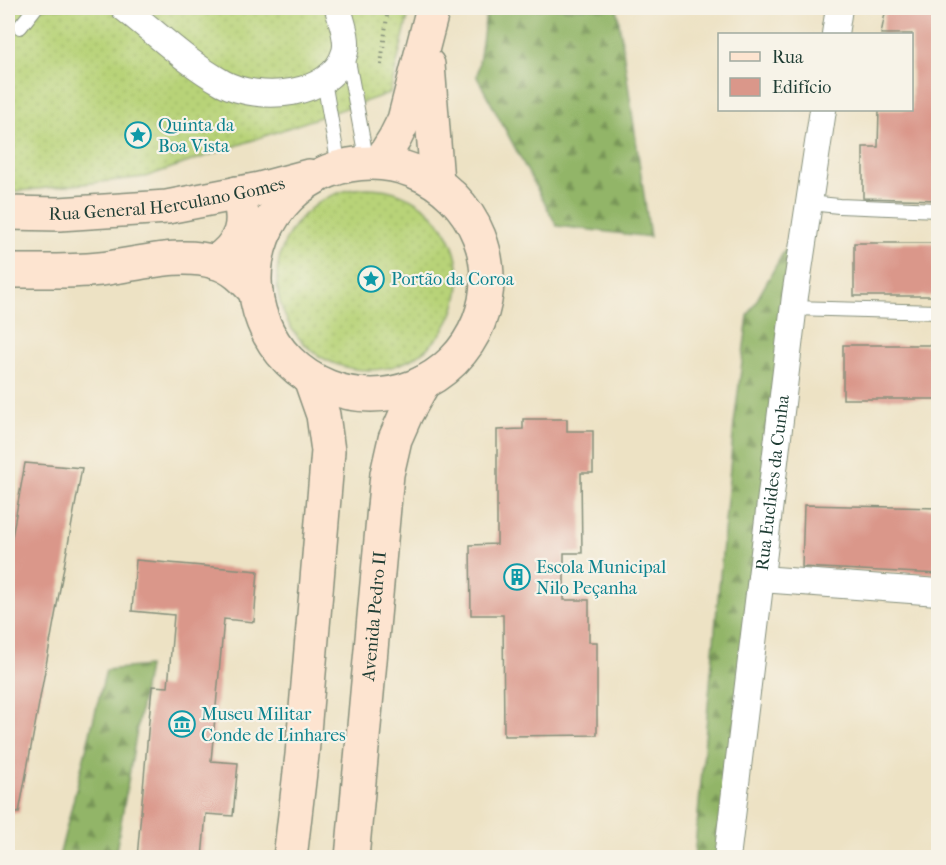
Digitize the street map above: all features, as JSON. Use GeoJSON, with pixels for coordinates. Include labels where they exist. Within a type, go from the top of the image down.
{"type":"FeatureCollection","features":[{"type":"Feature","properties":{"kind":"main road"},"geometry":{"type":"LineString","coordinates":[[430,21],[419,118],[437,182]]}},
{"type":"Feature","properties":{"kind":"main road"},"geometry":{"type":"LineString","coordinates":[[353,166],[395,138],[419,118]]}},
{"type":"Feature","properties":{"kind":"main road","name":"Avenida Pedro II"},"geometry":{"type":"LineString","coordinates":[[353,166],[409,168],[437,182],[465,210],[475,227],[486,262],[485,299],[477,325],[468,343],[441,372],[424,382],[393,393],[362,395],[330,387],[310,378],[281,353],[259,309],[256,292],[257,261],[266,231],[282,205],[304,183],[353,166]]}},
{"type":"Feature","properties":{"kind":"main road","name":"Rua General Herculano Gomes"},"geometry":{"type":"LineString","coordinates":[[8,213],[59,214],[167,207],[353,166]]}},
{"type":"Feature","properties":{"kind":"main road"},"geometry":{"type":"LineString","coordinates":[[215,262],[235,245],[240,235],[243,208],[237,193]]}},
{"type":"Feature","properties":{"kind":"main road"},"geometry":{"type":"LineString","coordinates":[[8,271],[99,269],[179,259],[215,262],[236,271],[256,292]]}},
{"type":"Feature","properties":{"kind":"main road"},"geometry":{"type":"LineString","coordinates":[[290,858],[303,744],[328,452],[322,414],[310,378]]}},
{"type":"Feature","properties":{"kind":"main road","name":"Avenida Pedro II"},"geometry":{"type":"LineString","coordinates":[[352,858],[387,474],[395,439],[424,382]]}},
{"type":"Feature","properties":{"kind":"street"},"geometry":{"type":"LineString","coordinates":[[124,8],[198,67],[224,84],[242,91],[265,95],[319,84],[335,68],[338,8]]}},
{"type":"Feature","properties":{"kind":"street"},"geometry":{"type":"LineString","coordinates":[[835,33],[840,8]]}},
{"type":"Feature","properties":{"kind":"street","name":"Rua Euclides da Cunha"},"geometry":{"type":"LineString","coordinates":[[727,858],[794,308],[824,111]]}},
{"type":"Feature","properties":{"kind":"street"},"geometry":{"type":"LineString","coordinates":[[762,579],[939,592]]}},
{"type":"Feature","properties":{"kind":"lane"},"geometry":{"type":"LineString","coordinates":[[20,27],[35,8]]}},
{"type":"Feature","properties":{"kind":"lane"},"geometry":{"type":"LineString","coordinates":[[335,68],[353,166]]}},
{"type":"Feature","properties":{"kind":"lane"},"geometry":{"type":"LineString","coordinates":[[335,68],[353,166]]}},
{"type":"Feature","properties":{"kind":"lane"},"geometry":{"type":"LineString","coordinates":[[809,203],[939,210]]}},
{"type":"Feature","properties":{"kind":"lane"},"geometry":{"type":"LineString","coordinates":[[794,308],[939,312]]}},
{"type":"Feature","properties":{"kind":"path"},"geometry":{"type":"LineString","coordinates":[[381,65],[388,8]]}},
{"type":"Feature","properties":{"kind":"green space","name":"Quinta da Boa Vista"},"geometry":{"type":"Polygon","coordinates":[[[8,8],[410,8],[390,93],[145,177],[8,192],[8,8]]]}},
{"type":"Feature","properties":{"kind":"green space"},"geometry":{"type":"Polygon","coordinates":[[[487,8],[617,8],[650,237],[557,226],[477,77],[487,8]]]}},
{"type":"Feature","properties":{"kind":"green space"},"geometry":{"type":"Polygon","coordinates":[[[368,188],[386,189],[403,195],[419,203],[433,214],[444,228],[452,244],[458,261],[458,297],[452,314],[444,330],[433,344],[419,355],[403,363],[386,369],[368,370],[350,369],[333,363],[317,355],[303,344],[292,330],[284,314],[278,297],[277,279],[278,261],[284,244],[292,228],[303,214],[317,203],[333,195],[350,189],[368,188]]]}},
{"type":"Feature","properties":{"kind":"green space"},"geometry":{"type":"Polygon","coordinates":[[[808,208],[737,857],[694,858],[734,424],[748,316],[808,208]]]}},
{"type":"Feature","properties":{"kind":"green space"},"geometry":{"type":"Polygon","coordinates":[[[148,666],[115,857],[59,857],[106,670],[148,666]]]}},
{"type":"Feature","properties":{"kind":"building"},"geometry":{"type":"Polygon","coordinates":[[[886,8],[939,8],[939,200],[863,198],[863,147],[878,147],[879,111],[913,111],[913,33],[881,33],[886,8]]]}},
{"type":"Feature","properties":{"kind":"building"},"geometry":{"type":"Polygon","coordinates":[[[854,243],[939,243],[939,296],[854,296],[854,243]]]}},
{"type":"Feature","properties":{"kind":"building"},"geometry":{"type":"Polygon","coordinates":[[[843,345],[939,345],[939,399],[843,399],[843,345]]]}},
{"type":"Feature","properties":{"kind":"building","name":"Escola Municipal Nilo Peçanha"},"geometry":{"type":"Polygon","coordinates":[[[523,419],[567,419],[567,431],[593,431],[593,473],[581,473],[582,553],[564,553],[564,600],[589,600],[589,642],[597,642],[597,735],[504,736],[503,615],[471,615],[470,545],[497,544],[497,430],[523,429],[523,419]]]}},
{"type":"Feature","properties":{"kind":"building"},"geometry":{"type":"Polygon","coordinates":[[[25,463],[82,468],[19,813],[8,812],[8,560],[25,463]]]}},
{"type":"Feature","properties":{"kind":"building"},"geometry":{"type":"Polygon","coordinates":[[[804,505],[939,508],[939,574],[802,567],[804,505]]]}},
{"type":"Feature","properties":{"kind":"building","name":"Museu Militar Conde de Linhares"},"geometry":{"type":"Polygon","coordinates":[[[136,560],[258,571],[254,622],[224,619],[211,761],[238,763],[233,816],[206,814],[202,858],[137,858],[152,686],[168,687],[174,615],[132,611],[136,560]]]}},
{"type":"Feature","properties":{"kind":"place","name":"Quinta da Boa Vista"},"geometry":{"type":"Point","coordinates":[138,135]}},
{"type":"Feature","properties":{"kind":"place","name":"Portão da Coroa"},"geometry":{"type":"Point","coordinates":[371,279]}},
{"type":"Feature","properties":{"kind":"place","name":"Escola Municipal Nilo Peçanha"},"geometry":{"type":"Point","coordinates":[517,577]}},
{"type":"Feature","properties":{"kind":"place","name":"Museu Militar Conde de Linhares"},"geometry":{"type":"Point","coordinates":[182,724]}}]}
